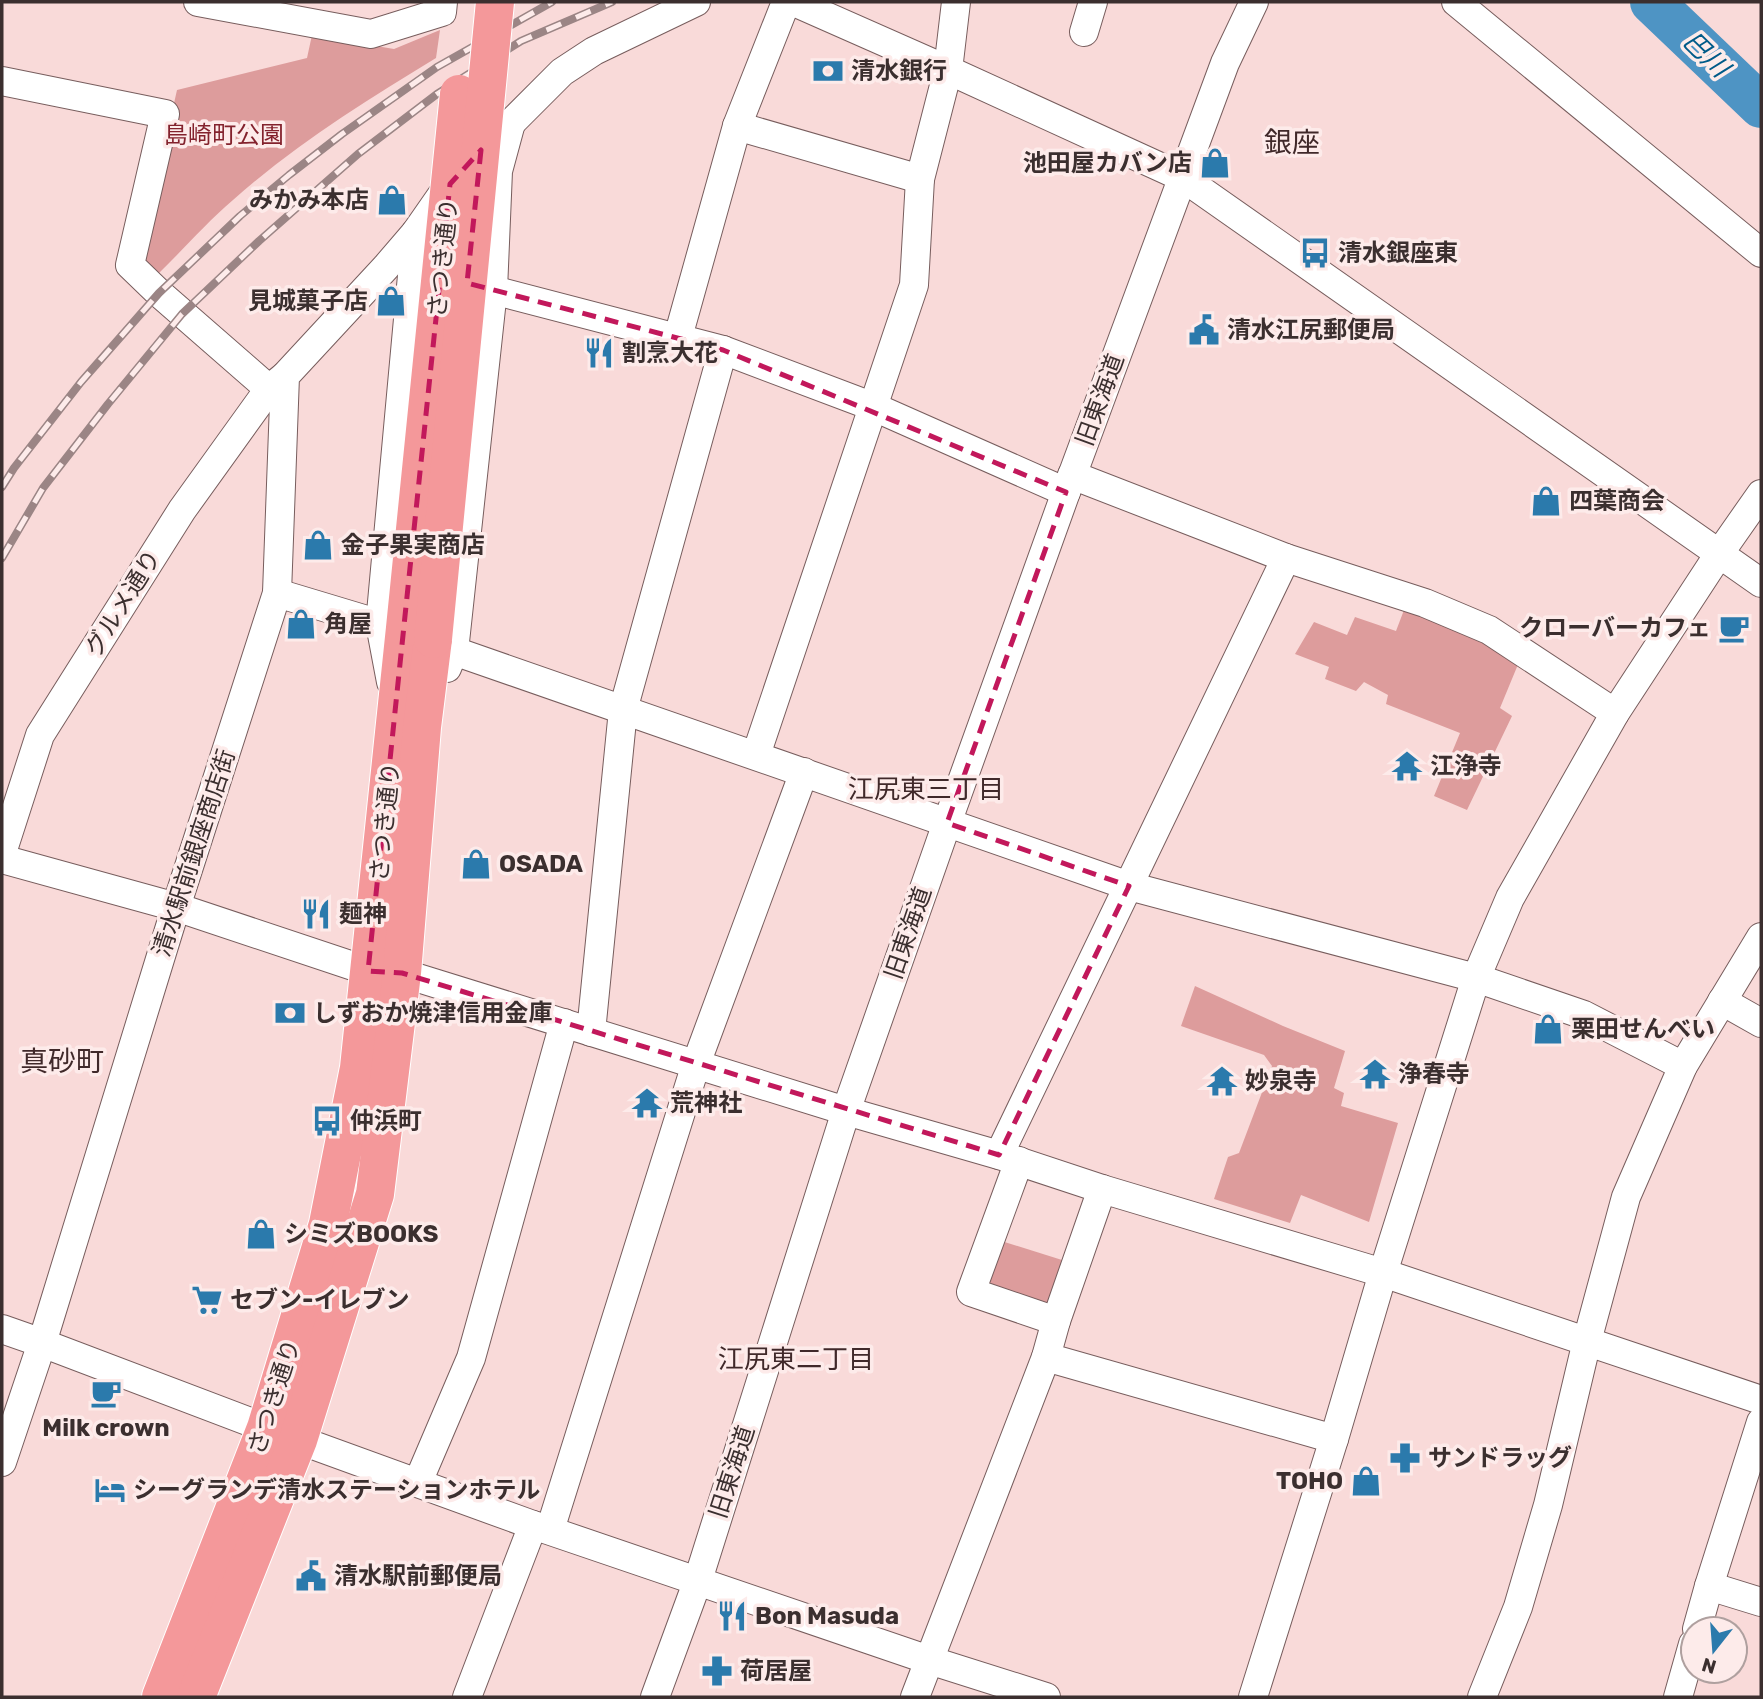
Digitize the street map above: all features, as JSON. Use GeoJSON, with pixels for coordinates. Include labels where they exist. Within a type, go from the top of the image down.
{"type":"FeatureCollection","features":[{"type":"Feature","properties":{"kind":"highway","name":"さつき通り"},"geometry":{"type":"LineString","coordinates":[[196,1697],[282,1434],[359,1068],[385,972],[418,636],[468,2]]}},
{"type":"Feature","properties":{"kind":"highway","name":"さつき通り"},"geometry":{"type":"LineString","coordinates":[[418,636],[495,2]]}},
{"type":"Feature","properties":{"kind":"highway","name":"さつき通り"},"geometry":{"type":"LineString","coordinates":[[161,1697],[282,1434]]}},
{"type":"Feature","properties":{"kind":"street"},"geometry":{"type":"LineString","coordinates":[[198,2],[371,34],[442,12],[443,2]]}},
{"type":"Feature","properties":{"kind":"street"},"geometry":{"type":"LineString","coordinates":[[2,81],[165,114],[130,265],[167,300],[277,382],[386,267],[416,232],[464,164],[511,123],[562,72],[594,51],[696,2]]}},
{"type":"Feature","properties":{"kind":"street"},"geometry":{"type":"LineString","coordinates":[[678,337],[737,126],[786,2]]}},
{"type":"Feature","properties":{"kind":"street"},"geometry":{"type":"LineString","coordinates":[[794,2],[1182,177],[1761,583]]}},
{"type":"Feature","properties":{"kind":"street"},"geometry":{"type":"LineString","coordinates":[[756,755],[914,285],[920,178],[948,70],[956,2]]}},
{"type":"Feature","properties":{"kind":"street"},"geometry":{"type":"LineString","coordinates":[[1084,32],[1093,2]]}},
{"type":"Feature","properties":{"kind":"street","name":"旧東海道"},"geometry":{"type":"LineString","coordinates":[[655,1697],[698,1580],[846,1111],[947,823],[1182,177],[1225,63],[1254,2]]}},
{"type":"Feature","properties":{"kind":"street"},"geometry":{"type":"LineString","coordinates":[[1456,2],[1761,253]]}},
{"type":"Feature","properties":{"kind":"street"},"geometry":{"type":"LineString","coordinates":[[418,636],[493,290],[498,172],[511,123]]}},
{"type":"Feature","properties":{"kind":"street"},"geometry":{"type":"LineString","coordinates":[[737,126],[920,178]]}},
{"type":"Feature","properties":{"kind":"street"},"geometry":{"type":"LineString","coordinates":[[410,721],[418,636],[416,232]]}},
{"type":"Feature","properties":{"kind":"street"},"geometry":{"type":"LineString","coordinates":[[493,290],[723,350],[1069,483],[1425,603],[1489,630],[1615,713]]}},
{"type":"Feature","properties":{"kind":"street"},"geometry":{"type":"LineString","coordinates":[[591,1032],[623,710],[723,350]]}},
{"type":"Feature","properties":{"kind":"street","name":"清水駅前銀座商店街"},"geometry":{"type":"LineString","coordinates":[[2,1462],[42,1343],[176,907],[277,593],[277,382]]}},
{"type":"Feature","properties":{"kind":"street","name":"グルメ通り"},"geometry":{"type":"LineString","coordinates":[[2,853],[40,735],[182,510],[277,382]]}},
{"type":"Feature","properties":{"kind":"street"},"geometry":{"type":"LineString","coordinates":[[1253,1697],[1476,978],[1510,898],[1615,713],[1761,494]]}},
{"type":"Feature","properties":{"kind":"street"},"geometry":{"type":"LineString","coordinates":[[1056,1321],[971,1292],[1009,1158],[1129,886],[1286,558]]}},
{"type":"Feature","properties":{"kind":"street"},"geometry":{"type":"LineString","coordinates":[[277,593],[418,636],[1129,886],[1476,978],[1584,1015],[1682,1066]]}},
{"type":"Feature","properties":{"kind":"street"},"geometry":{"type":"LineString","coordinates":[[467,1697],[541,1527],[695,1063],[804,772]]}},
{"type":"Feature","properties":{"kind":"street"},"geometry":{"type":"LineString","coordinates":[[2,859],[176,907],[385,972],[564,1023],[1383,1273],[1761,1400]]}},
{"type":"Feature","properties":{"kind":"street"},"geometry":{"type":"LineString","coordinates":[[1482,1697],[1518,1607],[1548,1505],[1587,1341],[1626,1197],[1682,1066],[1761,937]]}},
{"type":"Feature","properties":{"kind":"street"},"geometry":{"type":"LineString","coordinates":[[1722,1001],[1761,1023]]}},
{"type":"Feature","properties":{"kind":"street"},"geometry":{"type":"LineString","coordinates":[[418,1482],[471,1358],[564,1023]]}},
{"type":"Feature","properties":{"kind":"street"},"geometry":{"type":"LineString","coordinates":[[915,1697],[1046,1357],[1102,1189]]}},
{"type":"Feature","properties":{"kind":"street"},"geometry":{"type":"LineString","coordinates":[[2,1329],[541,1527],[1044,1697]]}},
{"type":"Feature","properties":{"kind":"street"},"geometry":{"type":"LineString","coordinates":[[1046,1357],[1334,1439]]}},
{"type":"Feature","properties":{"kind":"street"},"geometry":{"type":"LineString","coordinates":[[1701,1615],[1761,1422]]}},
{"type":"Feature","properties":{"kind":"street"},"geometry":{"type":"LineString","coordinates":[[1709,1586],[1761,1602]]}},
{"type":"Feature","properties":{"kind":"highlighted area"},"geometry":{"type":"Polygon","coordinates":[[[481,150],[467,283],[723,350],[1066,492],[947,823],[1129,886],[999,1155],[402,973],[368,971],[450,184],[481,150]]]}},
{"type":"Feature","properties":{"kind":"green space","name":"島崎町公園"},"geometry":{"type":"Polygon","coordinates":[[[440,30],[436,58],[357,107],[281,161],[223,209],[156,276],[138,263],[177,90],[307,58],[312,35],[394,49],[440,30]]]}},
{"type":"Feature","properties":{"kind":"green space"},"geometry":{"type":"Polygon","coordinates":[[[1404,610],[1444,622],[1519,662],[1500,708],[1512,716],[1467,810],[1434,796],[1460,733],[1386,704],[1388,695],[1364,682],[1356,691],[1325,679],[1329,667],[1295,654],[1314,622],[1347,635],[1355,617],[1396,631],[1404,610]]]}},
{"type":"Feature","properties":{"kind":"green space"},"geometry":{"type":"Polygon","coordinates":[[[1195,986],[1345,1051],[1334,1088],[1344,1093],[1341,1106],[1398,1123],[1369,1222],[1301,1195],[1290,1223],[1214,1199],[1228,1157],[1239,1153],[1272,1066],[1264,1055],[1181,1026],[1195,986]]]}},
{"type":"Feature","properties":{"kind":"green space"},"geometry":{"type":"Polygon","coordinates":[[[995,1239],[1062,1260],[1047,1309],[979,1287],[995,1239]]]}},
{"type":"Feature","properties":{"kind":"waterway","name":"巴川"},"geometry":{"type":"LineString","coordinates":[[1652,2],[1761,106]]}},
{"type":"Feature","properties":{"kind":"railway"},"geometry":{"type":"LineString","coordinates":[[2,487],[81,382],[159,293],[240,216],[342,134],[437,67],[552,2]]}},
{"type":"Feature","properties":{"kind":"railway"},"geometry":{"type":"LineString","coordinates":[[2,558],[43,488],[108,404],[182,314],[259,241],[358,154],[437,94],[521,41],[612,2]]}},
{"type":"Feature","properties":{"kind":"place","name":"清水銀行"},"geometry":{"type":"Point","coordinates":[828,71]}},
{"type":"Feature","properties":{"kind":"place","name":"池田屋カバン店"},"geometry":{"type":"Point","coordinates":[1215,163]}},
{"type":"Feature","properties":{"kind":"place","name":"みかみ本店"},"geometry":{"type":"Point","coordinates":[392,200]}},
{"type":"Feature","properties":{"kind":"place","name":"清水銀座東"},"geometry":{"type":"Point","coordinates":[1315,253]}},
{"type":"Feature","properties":{"kind":"place","name":"見城菓子店"},"geometry":{"type":"Point","coordinates":[391,301]}},
{"type":"Feature","properties":{"kind":"place","name":"清水江尻郵便局"},"geometry":{"type":"Point","coordinates":[1204,330]}},
{"type":"Feature","properties":{"kind":"place","name":"割烹大花"},"geometry":{"type":"Point","coordinates":[599,353]}},
{"type":"Feature","properties":{"kind":"place","name":"四葉商会"},"geometry":{"type":"Point","coordinates":[1546,501]}},
{"type":"Feature","properties":{"kind":"place","name":"金子果実商店"},"geometry":{"type":"Point","coordinates":[318,545]}},
{"type":"Feature","properties":{"kind":"place","name":"角屋"},"geometry":{"type":"Point","coordinates":[301,624]}},
{"type":"Feature","properties":{"kind":"place","name":"クローバーカフェ"},"geometry":{"type":"Point","coordinates":[1734,628]}},
{"type":"Feature","properties":{"kind":"place","name":"江浄寺"},"geometry":{"type":"Point","coordinates":[1407,766]}},
{"type":"Feature","properties":{"kind":"place","name":"OSADA"},"geometry":{"type":"Point","coordinates":[476,864]}},
{"type":"Feature","properties":{"kind":"place","name":"麺神"},"geometry":{"type":"Point","coordinates":[316,914]}},
{"type":"Feature","properties":{"kind":"place","name":"しずおか焼津信用金庫"},"geometry":{"type":"Point","coordinates":[290,1013]}},
{"type":"Feature","properties":{"kind":"place","name":"栗田せんべい"},"geometry":{"type":"Point","coordinates":[1548,1029]}},
{"type":"Feature","properties":{"kind":"place","name":"浄春寺"},"geometry":{"type":"Point","coordinates":[1375,1074]}},
{"type":"Feature","properties":{"kind":"place","name":"妙泉寺"},"geometry":{"type":"Point","coordinates":[1222,1081]}},
{"type":"Feature","properties":{"kind":"place","name":"荒神社"},"geometry":{"type":"Point","coordinates":[647,1103]}},
{"type":"Feature","properties":{"kind":"place","name":"仲浜町"},"geometry":{"type":"Point","coordinates":[327,1121]}},
{"type":"Feature","properties":{"kind":"place","name":"シミズBOOKS"},"geometry":{"type":"Point","coordinates":[261,1234]}},
{"type":"Feature","properties":{"kind":"place","name":"セブン-イレブン"},"geometry":{"type":"Point","coordinates":[207,1300]}},
{"type":"Feature","properties":{"kind":"place","name":"Milk crown"},"geometry":{"type":"Point","coordinates":[106,1393]}},
{"type":"Feature","properties":{"kind":"place","name":"サンドラッグ"},"geometry":{"type":"Point","coordinates":[1405,1458]}},
{"type":"Feature","properties":{"kind":"place","name":"TOHO"},"geometry":{"type":"Point","coordinates":[1366,1481]}},
{"type":"Feature","properties":{"kind":"place","name":"シーグランデ清水ステーションホテル"},"geometry":{"type":"Point","coordinates":[110,1490]}},
{"type":"Feature","properties":{"kind":"place","name":"清水駅前郵便局"},"geometry":{"type":"Point","coordinates":[311,1576]}},
{"type":"Feature","properties":{"kind":"place","name":"Bon Masuda"},"geometry":{"type":"Point","coordinates":[732,1616]}},
{"type":"Feature","properties":{"kind":"place","name":"荷居屋"},"geometry":{"type":"Point","coordinates":[717,1671]}},
{"type":"Feature","properties":{"kind":"district","name":"銀座"},"geometry":{"type":"Point","coordinates":[1292,142]}},
{"type":"Feature","properties":{"kind":"district","name":"江尻東三丁目"},"geometry":{"type":"Point","coordinates":[926,789]}},
{"type":"Feature","properties":{"kind":"district","name":"真砂町"},"geometry":{"type":"Point","coordinates":[62,1061]}},
{"type":"Feature","properties":{"kind":"district","name":"江尻東二丁目"},"geometry":{"type":"Point","coordinates":[796,1359]}}]}
